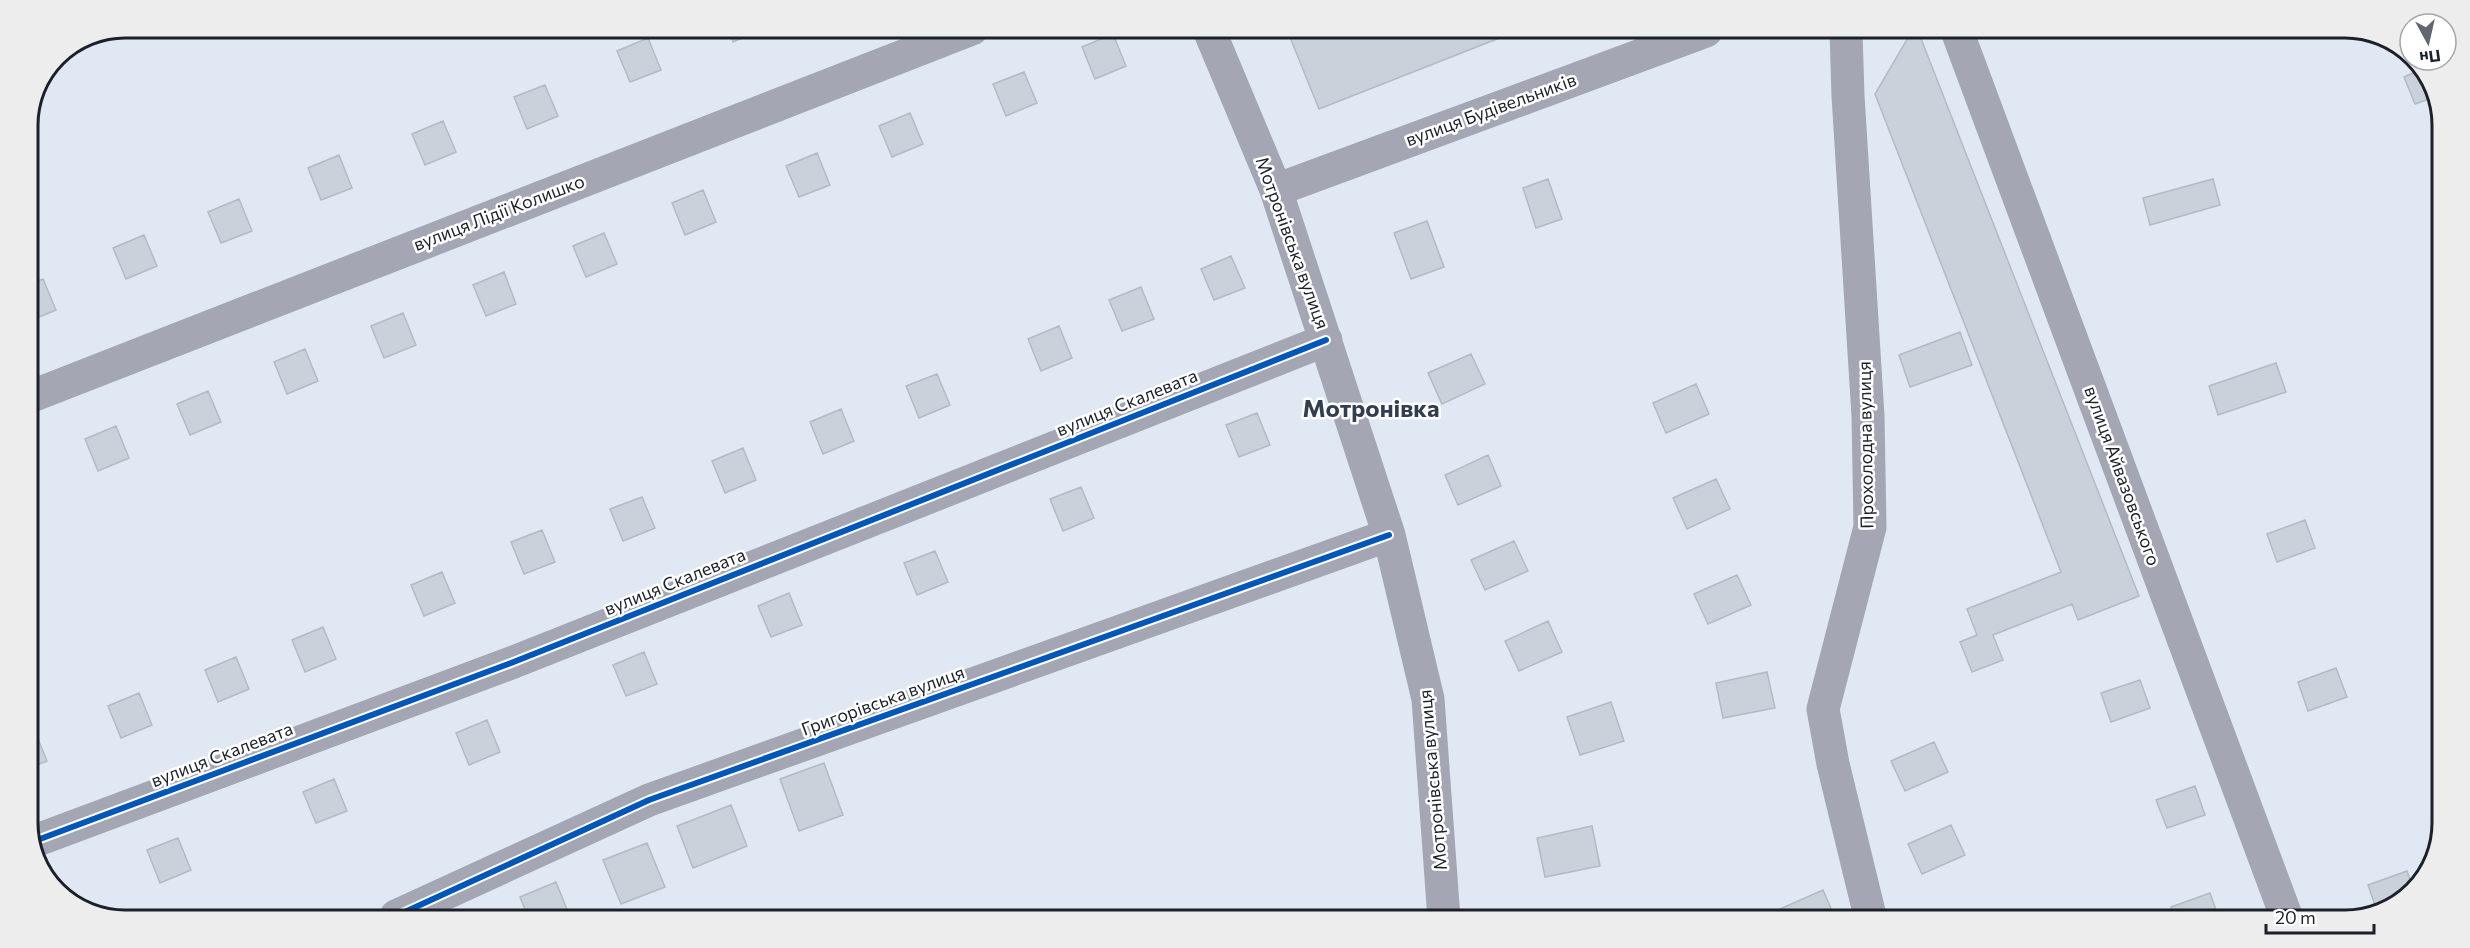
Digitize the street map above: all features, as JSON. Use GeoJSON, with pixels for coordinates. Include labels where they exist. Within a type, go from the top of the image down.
{"type":"FeatureCollection","features":[{"type":"Feature","properties":{"kind":"street","name":"вулиця Лідії Колишко"},"geometry":{"type":"LineString","coordinates":[[38,394],[949,38]]}},
{"type":"Feature","properties":{"kind":"street","name":"Мотронівська вулиця"},"geometry":{"type":"LineString","coordinates":[[1212,38],[1276,190],[1389,535],[1428,699],[1443,910]]}},
{"type":"Feature","properties":{"kind":"street","name":"вулиця Будівельників"},"geometry":{"type":"LineString","coordinates":[[1276,190],[1687,38]]}},
{"type":"Feature","properties":{"kind":"street","name":"Прохолодна вулиця"},"geometry":{"type":"LineString","coordinates":[[1846,38],[1868,416],[1870,526],[1823,709],[1833,764],[1869,910]]}},
{"type":"Feature","properties":{"kind":"street","name":"вулиця Айвазовського"},"geometry":{"type":"LineString","coordinates":[[1960,38],[2284,910]]}},
{"type":"Feature","properties":{"kind":"street","name":"вулиця Скалевата"},"geometry":{"type":"LineString","coordinates":[[39,839],[511,663],[1326,340]]}},
{"type":"Feature","properties":{"kind":"street","name":"Григорівська вулиця"},"geometry":{"type":"LineString","coordinates":[[409,910],[649,800],[1389,535]]}},
{"type":"Feature","properties":{"kind":"building"},"geometry":{"type":"Polygon","coordinates":[[[648,38],[661,70],[630,82],[617,51],[648,38]]]}},
{"type":"Feature","properties":{"kind":"building"},"geometry":{"type":"Polygon","coordinates":[[[1103,38],[1115,38],[1126,66],[1095,79],[1082,47],[1103,38]]]}},
{"type":"Feature","properties":{"kind":"building"},"geometry":{"type":"Polygon","coordinates":[[[1290,38],[1499,38],[1319,109],[1290,38]]]}},
{"type":"Feature","properties":{"kind":"building"},"geometry":{"type":"Polygon","coordinates":[[[1908,38],[1921,38],[2139,596],[2078,620],[2072,604],[1993,635],[2003,660],[1972,672],[1960,642],[1977,635],[1967,609],[2061,572],[1875,94],[1908,38]]]}},
{"type":"Feature","properties":{"kind":"building"},"geometry":{"type":"Polygon","coordinates":[[[1024,72],[1037,103],[1006,116],[993,84],[1024,72]]]}},
{"type":"Feature","properties":{"kind":"building"},"geometry":{"type":"Polygon","coordinates":[[[2414,72],[2429,99],[2415,104],[2404,77],[2414,72]]]}},
{"type":"Feature","properties":{"kind":"building"},"geometry":{"type":"Polygon","coordinates":[[[545,85],[558,116],[527,129],[514,97],[545,85]]]}},
{"type":"Feature","properties":{"kind":"building"},"geometry":{"type":"Polygon","coordinates":[[[910,113],[923,144],[892,157],[879,126],[910,113]]]}},
{"type":"Feature","properties":{"kind":"building"},"geometry":{"type":"Polygon","coordinates":[[[443,121],[456,152],[425,165],[412,134],[443,121]]]}},
{"type":"Feature","properties":{"kind":"building"},"geometry":{"type":"Polygon","coordinates":[[[817,153],[830,185],[799,197],[786,166],[817,153]]]}},
{"type":"Feature","properties":{"kind":"building"},"geometry":{"type":"Polygon","coordinates":[[[339,155],[352,188],[321,200],[308,168],[339,155]]]}},
{"type":"Feature","properties":{"kind":"building"},"geometry":{"type":"Polygon","coordinates":[[[1548,179],[1562,219],[1536,228],[1523,188],[1548,179]]]}},
{"type":"Feature","properties":{"kind":"building"},"geometry":{"type":"Polygon","coordinates":[[[2213,179],[2220,205],[2150,225],[2143,198],[2213,179]]]}},
{"type":"Feature","properties":{"kind":"building"},"geometry":{"type":"Polygon","coordinates":[[[703,190],[716,222],[685,235],[672,203],[703,190]]]}},
{"type":"Feature","properties":{"kind":"building"},"geometry":{"type":"Polygon","coordinates":[[[239,199],[252,231],[221,243],[208,212],[239,199]]]}},
{"type":"Feature","properties":{"kind":"building"},"geometry":{"type":"Polygon","coordinates":[[[1427,221],[1444,267],[1411,279],[1394,233],[1427,221]]]}},
{"type":"Feature","properties":{"kind":"building"},"geometry":{"type":"Polygon","coordinates":[[[604,233],[617,264],[586,277],[573,246],[604,233]]]}},
{"type":"Feature","properties":{"kind":"building"},"geometry":{"type":"Polygon","coordinates":[[[144,235],[157,266],[126,279],[113,248],[144,235]]]}},
{"type":"Feature","properties":{"kind":"building"},"geometry":{"type":"Polygon","coordinates":[[[1231,256],[1245,288],[1214,300],[1201,269],[1231,256]]]}},
{"type":"Feature","properties":{"kind":"building"},"geometry":{"type":"Polygon","coordinates":[[[504,272],[516,304],[486,316],[473,285],[504,272]]]}},
{"type":"Feature","properties":{"kind":"building"},"geometry":{"type":"Polygon","coordinates":[[[43,279],[56,310],[38,317],[38,281],[43,279]]]}},
{"type":"Feature","properties":{"kind":"building"},"geometry":{"type":"Polygon","coordinates":[[[1141,287],[1154,319],[1122,331],[1109,300],[1141,287]]]}},
{"type":"Feature","properties":{"kind":"building"},"geometry":{"type":"Polygon","coordinates":[[[403,313],[416,345],[384,358],[371,326],[403,313]]]}},
{"type":"Feature","properties":{"kind":"building"},"geometry":{"type":"Polygon","coordinates":[[[1059,326],[1072,358],[1041,371],[1028,339],[1059,326]]]}},
{"type":"Feature","properties":{"kind":"building"},"geometry":{"type":"Polygon","coordinates":[[[1960,332],[1972,365],[1910,387],[1899,355],[1960,332]]]}},
{"type":"Feature","properties":{"kind":"building"},"geometry":{"type":"Polygon","coordinates":[[[305,349],[318,381],[287,394],[274,362],[305,349]]]}},
{"type":"Feature","properties":{"kind":"building"},"geometry":{"type":"Polygon","coordinates":[[[1471,354],[1485,384],[1442,404],[1428,373],[1471,354]]]}},
{"type":"Feature","properties":{"kind":"building"},"geometry":{"type":"Polygon","coordinates":[[[2276,363],[2286,392],[2218,415],[2209,386],[2276,363]]]}},
{"type":"Feature","properties":{"kind":"building"},"geometry":{"type":"Polygon","coordinates":[[[937,374],[950,405],[919,418],[906,386],[937,374]]]}},
{"type":"Feature","properties":{"kind":"building"},"geometry":{"type":"Polygon","coordinates":[[[1696,384],[1709,414],[1666,433],[1653,403],[1696,384]]]}},
{"type":"Feature","properties":{"kind":"building"},"geometry":{"type":"Polygon","coordinates":[[[208,391],[221,422],[190,435],[177,404],[208,391]]]}},
{"type":"Feature","properties":{"kind":"building"},"geometry":{"type":"Polygon","coordinates":[[[841,409],[854,441],[823,454],[810,422],[841,409]]]}},
{"type":"Feature","properties":{"kind":"building"},"geometry":{"type":"Polygon","coordinates":[[[1257,413],[1270,445],[1239,457],[1226,425],[1257,413]]]}},
{"type":"Feature","properties":{"kind":"building"},"geometry":{"type":"Polygon","coordinates":[[[116,426],[129,458],[98,471],[85,439],[116,426]]]}},
{"type":"Feature","properties":{"kind":"building"},"geometry":{"type":"Polygon","coordinates":[[[743,448],[756,480],[725,493],[712,461],[743,448]]]}},
{"type":"Feature","properties":{"kind":"building"},"geometry":{"type":"Polygon","coordinates":[[[1488,455],[1501,486],[1458,505],[1445,475],[1488,455]]]}},
{"type":"Feature","properties":{"kind":"building"},"geometry":{"type":"Polygon","coordinates":[[[1716,479],[1730,509],[1687,529],[1673,498],[1716,479]]]}},
{"type":"Feature","properties":{"kind":"building"},"geometry":{"type":"Polygon","coordinates":[[[1081,487],[1094,518],[1063,531],[1050,499],[1081,487]]]}},
{"type":"Feature","properties":{"kind":"building"},"geometry":{"type":"Polygon","coordinates":[[[642,497],[655,528],[623,541],[610,509],[642,497]]]}},
{"type":"Feature","properties":{"kind":"building"},"geometry":{"type":"Polygon","coordinates":[[[2305,520],[2315,548],[2277,562],[2267,534],[2305,520]]]}},
{"type":"Feature","properties":{"kind":"building"},"geometry":{"type":"Polygon","coordinates":[[[542,530],[555,562],[524,574],[511,542],[542,530]]]}},
{"type":"Feature","properties":{"kind":"building"},"geometry":{"type":"Polygon","coordinates":[[[1514,541],[1528,571],[1485,590],[1471,560],[1514,541]]]}},
{"type":"Feature","properties":{"kind":"building"},"geometry":{"type":"Polygon","coordinates":[[[935,551],[948,582],[917,595],[904,563],[935,551]]]}},
{"type":"Feature","properties":{"kind":"building"},"geometry":{"type":"Polygon","coordinates":[[[442,572],[455,603],[424,616],[411,585],[442,572]]]}},
{"type":"Feature","properties":{"kind":"building"},"geometry":{"type":"Polygon","coordinates":[[[1737,575],[1751,605],[1708,624],[1694,594],[1737,575]]]}},
{"type":"Feature","properties":{"kind":"building"},"geometry":{"type":"Polygon","coordinates":[[[789,593],[802,625],[771,637],[758,606],[789,593]]]}},
{"type":"Feature","properties":{"kind":"building"},"geometry":{"type":"Polygon","coordinates":[[[1548,621],[1562,652],[1519,671],[1505,641],[1548,621]]]}},
{"type":"Feature","properties":{"kind":"building"},"geometry":{"type":"Polygon","coordinates":[[[323,627],[336,659],[305,672],[292,640],[323,627]]]}},
{"type":"Feature","properties":{"kind":"building"},"geometry":{"type":"Polygon","coordinates":[[[644,652],[657,684],[626,696],[613,665],[644,652]]]}},
{"type":"Feature","properties":{"kind":"building"},"geometry":{"type":"Polygon","coordinates":[[[236,657],[249,689],[218,702],[205,670],[236,657]]]}},
{"type":"Feature","properties":{"kind":"building"},"geometry":{"type":"Polygon","coordinates":[[[2336,668],[2347,697],[2308,711],[2298,682],[2336,668]]]}},
{"type":"Feature","properties":{"kind":"building"},"geometry":{"type":"Polygon","coordinates":[[[1767,672],[1775,708],[1723,718],[1716,683],[1767,672]]]}},
{"type":"Feature","properties":{"kind":"building"},"geometry":{"type":"Polygon","coordinates":[[[2140,680],[2150,708],[2111,722],[2101,693],[2140,680]]]}},
{"type":"Feature","properties":{"kind":"building"},"geometry":{"type":"Polygon","coordinates":[[[139,693],[152,725],[121,738],[108,706],[139,693]]]}},
{"type":"Feature","properties":{"kind":"building"},"geometry":{"type":"Polygon","coordinates":[[[1611,702],[1624,741],[1580,755],[1567,717],[1611,702]]]}},
{"type":"Feature","properties":{"kind":"building"},"geometry":{"type":"Polygon","coordinates":[[[487,720],[500,752],[469,765],[456,733],[487,720]]]}},
{"type":"Feature","properties":{"kind":"building"},"geometry":{"type":"Polygon","coordinates":[[[38,739],[47,761],[38,765],[38,739]]]}},
{"type":"Feature","properties":{"kind":"building"},"geometry":{"type":"Polygon","coordinates":[[[1934,742],[1948,772],[1905,791],[1891,761],[1934,742]]]}},
{"type":"Feature","properties":{"kind":"building"},"geometry":{"type":"Polygon","coordinates":[[[824,763],[843,815],[799,831],[780,779],[824,763]]]}},
{"type":"Feature","properties":{"kind":"building"},"geometry":{"type":"Polygon","coordinates":[[[334,779],[347,811],[316,823],[303,792],[334,779]]]}},
{"type":"Feature","properties":{"kind":"building"},"geometry":{"type":"Polygon","coordinates":[[[2195,786],[2205,815],[2167,828],[2156,800],[2195,786]]]}},
{"type":"Feature","properties":{"kind":"building"},"geometry":{"type":"Polygon","coordinates":[[[731,805],[747,846],[693,868],[677,826],[731,805]]]}},
{"type":"Feature","properties":{"kind":"building"},"geometry":{"type":"Polygon","coordinates":[[[1951,825],[1965,855],[1922,874],[1908,844],[1951,825]]]}},
{"type":"Feature","properties":{"kind":"building"},"geometry":{"type":"Polygon","coordinates":[[[1592,826],[1600,866],[1545,877],[1537,838],[1592,826]]]}},
{"type":"Feature","properties":{"kind":"building"},"geometry":{"type":"Polygon","coordinates":[[[178,838],[191,870],[160,883],[147,850],[178,838]]]}},
{"type":"Feature","properties":{"kind":"building"},"geometry":{"type":"Polygon","coordinates":[[[647,843],[665,887],[621,904],[603,860],[647,843]]]}},
{"type":"Feature","properties":{"kind":"building"},"geometry":{"type":"Polygon","coordinates":[[[2407,871],[2410,881],[2394,896],[2375,905],[2368,885],[2407,871]]]}},
{"type":"Feature","properties":{"kind":"building"},"geometry":{"type":"Polygon","coordinates":[[[556,882],[567,910],[525,910],[520,897],[556,882]]]}},
{"type":"Feature","properties":{"kind":"building"},"geometry":{"type":"Polygon","coordinates":[[[1823,890],[1832,910],[1780,910],[1823,890]]]}},
{"type":"Feature","properties":{"kind":"building"},"geometry":{"type":"Polygon","coordinates":[[[2210,893],[2216,910],[2172,910],[2171,907],[2210,893]]]}},
{"type":"Feature","properties":{"kind":"cycle path"},"geometry":{"type":"LineString","coordinates":[[39,839],[511,663],[1326,340]]}},
{"type":"Feature","properties":{"kind":"cycle path"},"geometry":{"type":"LineString","coordinates":[[409,910],[649,800],[1389,535]]}},
{"type":"Feature","properties":{"kind":"district","name":"Мотронівка"},"geometry":{"type":"Point","coordinates":[1371,409]}}]}
